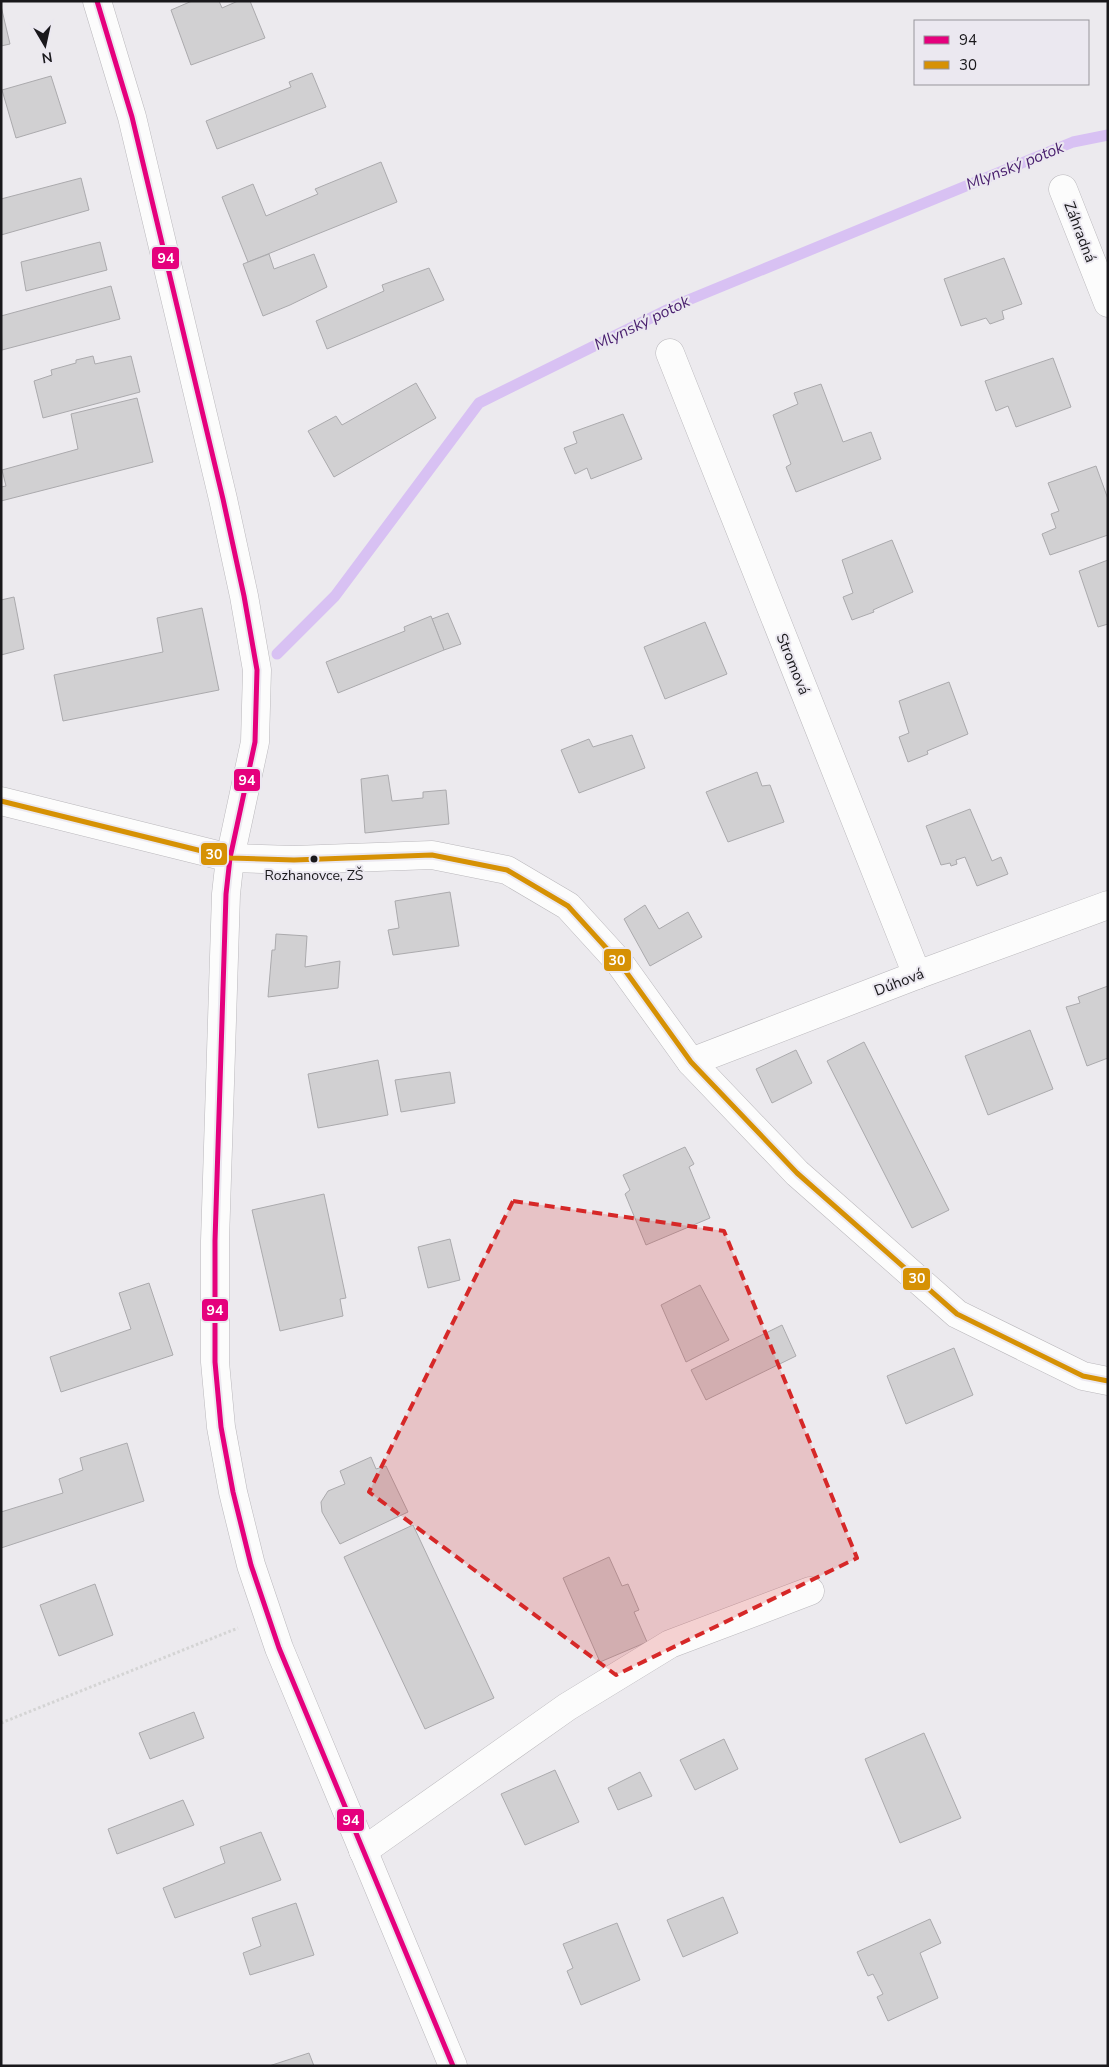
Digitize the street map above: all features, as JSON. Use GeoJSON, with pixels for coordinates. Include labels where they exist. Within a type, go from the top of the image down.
{"type":"FeatureCollection","features":[{"type":"Feature","properties":{"kind":"street"},"geometry":{"type":"LineString","coordinates":[[97,1],[134,127],[223,499],[244,596],[257,670],[255,742],[230,858],[226,894],[214,1241],[215,1362],[221,1427],[233,1492],[251,1565],[268,1618],[453,2066]]}},
{"type":"Feature","properties":{"kind":"street","name":"Záhradná"},"geometry":{"type":"LineString","coordinates":[[1063,188],[1108,303]]}},
{"type":"Feature","properties":{"kind":"street","name":"Stromová"},"geometry":{"type":"LineString","coordinates":[[670,353],[917,975]]}},
{"type":"Feature","properties":{"kind":"street"},"geometry":{"type":"LineString","coordinates":[[1,801],[230,858],[294,860],[432,855],[506,870],[568,906],[619,962],[691,1062],[797,1173],[957,1314],[1083,1376],[1108,1381]]}},
{"type":"Feature","properties":{"kind":"street","name":"Dúhová"},"geometry":{"type":"LineString","coordinates":[[691,1062],[917,975],[1108,905]]}},
{"type":"Feature","properties":{"kind":"street"},"geometry":{"type":"LineString","coordinates":[[363,1851],[567,1707],[670,1644],[810,1591]]}},
{"type":"Feature","properties":{"kind":"path"},"geometry":{"type":"LineString","coordinates":[[1,1723],[238,1628],[268,1618]]}},
{"type":"Feature","properties":{"kind":"highlighted area"},"geometry":{"type":"Polygon","coordinates":[[[513,1201],[724,1231],[857,1558],[616,1675],[369,1492],[513,1201]]]}},
{"type":"Feature","properties":{"kind":"building"},"geometry":{"type":"Polygon","coordinates":[[[192,1],[219,1],[222,8],[238,1],[250,1],[265,38],[191,65],[171,10],[192,1]]]}},
{"type":"Feature","properties":{"kind":"building"},"geometry":{"type":"Polygon","coordinates":[[[1,6],[10,44],[1,46],[1,6]]]}},
{"type":"Feature","properties":{"kind":"building"},"geometry":{"type":"Polygon","coordinates":[[[312,73],[326,107],[217,149],[206,121],[291,87],[289,82],[312,73]]]}},
{"type":"Feature","properties":{"kind":"building"},"geometry":{"type":"Polygon","coordinates":[[[51,76],[66,123],[16,138],[2,90],[51,76]]]}},
{"type":"Feature","properties":{"kind":"building"},"geometry":{"type":"Polygon","coordinates":[[[381,162],[397,202],[248,262],[222,197],[253,184],[266,216],[318,194],[315,189],[381,162]]]}},
{"type":"Feature","properties":{"kind":"building"},"geometry":{"type":"Polygon","coordinates":[[[81,178],[89,210],[1,235],[1,199],[81,178]]]}},
{"type":"Feature","properties":{"kind":"building"},"geometry":{"type":"Polygon","coordinates":[[[100,242],[107,270],[26,291],[21,262],[100,242]]]}},
{"type":"Feature","properties":{"kind":"building"},"geometry":{"type":"Polygon","coordinates":[[[269,254],[274,269],[314,254],[327,287],[263,316],[243,264],[269,254]]]}},
{"type":"Feature","properties":{"kind":"building"},"geometry":{"type":"Polygon","coordinates":[[[1004,258],[1022,304],[1002,311],[1004,319],[990,324],[986,318],[961,326],[944,279],[1004,258]]]}},
{"type":"Feature","properties":{"kind":"building"},"geometry":{"type":"Polygon","coordinates":[[[429,268],[444,300],[327,349],[316,321],[384,291],[382,285],[429,268]]]}},
{"type":"Feature","properties":{"kind":"building"},"geometry":{"type":"Polygon","coordinates":[[[111,286],[120,319],[2,350],[1,316],[111,286]]]}},
{"type":"Feature","properties":{"kind":"building"},"geometry":{"type":"Polygon","coordinates":[[[93,356],[95,364],[131,356],[140,392],[43,418],[34,381],[52,375],[51,370],[76,363],[76,360],[93,356]]]}},
{"type":"Feature","properties":{"kind":"building"},"geometry":{"type":"Polygon","coordinates":[[[1053,358],[1071,407],[1016,427],[1008,406],[996,411],[985,381],[1053,358]]]}},
{"type":"Feature","properties":{"kind":"building"},"geometry":{"type":"Polygon","coordinates":[[[416,383],[436,418],[334,477],[308,431],[336,416],[342,425],[416,383]]]}},
{"type":"Feature","properties":{"kind":"building"},"geometry":{"type":"Polygon","coordinates":[[[821,384],[843,442],[871,432],[881,459],[796,492],[786,467],[791,464],[773,415],[798,404],[794,393],[821,384]]]}},
{"type":"Feature","properties":{"kind":"building"},"geometry":{"type":"Polygon","coordinates":[[[137,398],[153,462],[1,501],[1,487],[6,486],[2,470],[78,449],[71,414],[137,398]]]}},
{"type":"Feature","properties":{"kind":"building"},"geometry":{"type":"Polygon","coordinates":[[[623,414],[642,459],[591,479],[587,468],[575,474],[564,448],[577,443],[573,432],[623,414]]]}},
{"type":"Feature","properties":{"kind":"building"},"geometry":{"type":"Polygon","coordinates":[[[1096,466],[1108,499],[1108,535],[1050,555],[1042,534],[1056,528],[1051,514],[1059,511],[1048,483],[1096,466]]]}},
{"type":"Feature","properties":{"kind":"building"},"geometry":{"type":"Polygon","coordinates":[[[892,540],[913,592],[873,610],[874,612],[852,620],[843,597],[853,593],[842,560],[892,540]]]}},
{"type":"Feature","properties":{"kind":"building"},"geometry":{"type":"Polygon","coordinates":[[[1108,560],[1108,624],[1098,627],[1079,571],[1108,560]]]}},
{"type":"Feature","properties":{"kind":"building"},"geometry":{"type":"Polygon","coordinates":[[[14,597],[24,649],[1,655],[1,600],[14,597]]]}},
{"type":"Feature","properties":{"kind":"building"},"geometry":{"type":"Polygon","coordinates":[[[202,608],[219,690],[63,721],[54,675],[163,652],[157,618],[202,608]]]}},
{"type":"Feature","properties":{"kind":"building"},"geometry":{"type":"Polygon","coordinates":[[[448,613],[461,644],[444,650],[432,619],[448,613]]]}},
{"type":"Feature","properties":{"kind":"building"},"geometry":{"type":"Polygon","coordinates":[[[431,616],[444,650],[338,693],[326,662],[405,631],[404,627],[431,616]]]}},
{"type":"Feature","properties":{"kind":"building"},"geometry":{"type":"Polygon","coordinates":[[[705,622],[727,674],[665,699],[644,647],[705,622]]]}},
{"type":"Feature","properties":{"kind":"building"},"geometry":{"type":"Polygon","coordinates":[[[949,682],[968,734],[927,751],[928,754],[908,762],[899,737],[909,733],[899,701],[949,682]]]}},
{"type":"Feature","properties":{"kind":"building"},"geometry":{"type":"Polygon","coordinates":[[[632,735],[645,768],[579,793],[561,750],[589,739],[593,747],[632,735]]]}},
{"type":"Feature","properties":{"kind":"building"},"geometry":{"type":"Polygon","coordinates":[[[757,772],[762,786],[770,785],[784,822],[728,842],[706,792],[757,772]]]}},
{"type":"Feature","properties":{"kind":"building"},"geometry":{"type":"Polygon","coordinates":[[[388,775],[392,801],[423,798],[423,792],[446,790],[449,824],[365,833],[361,779],[388,775]]]}},
{"type":"Feature","properties":{"kind":"building"},"geometry":{"type":"Polygon","coordinates":[[[970,809],[992,861],[1001,857],[1008,874],[977,886],[965,857],[956,860],[957,864],[951,866],[950,863],[941,865],[926,826],[970,809]]]}},
{"type":"Feature","properties":{"kind":"building"},"geometry":{"type":"Polygon","coordinates":[[[450,892],[459,946],[393,955],[388,930],[399,928],[395,901],[450,892]]]}},
{"type":"Feature","properties":{"kind":"building"},"geometry":{"type":"Polygon","coordinates":[[[645,905],[659,929],[688,912],[702,937],[650,966],[624,919],[645,905]]]}},
{"type":"Feature","properties":{"kind":"building"},"geometry":{"type":"Polygon","coordinates":[[[276,934],[307,936],[305,967],[340,961],[338,988],[268,997],[272,950],[275,950],[276,934]]]}},
{"type":"Feature","properties":{"kind":"building"},"geometry":{"type":"Polygon","coordinates":[[[1108,986],[1108,1058],[1087,1066],[1066,1007],[1080,1003],[1078,997],[1108,986]]]}},
{"type":"Feature","properties":{"kind":"building"},"geometry":{"type":"Polygon","coordinates":[[[1030,1030],[1053,1089],[988,1115],[965,1056],[1030,1030]]]}},
{"type":"Feature","properties":{"kind":"building"},"geometry":{"type":"Polygon","coordinates":[[[864,1042],[949,1210],[912,1228],[827,1061],[864,1042]]]}},
{"type":"Feature","properties":{"kind":"building"},"geometry":{"type":"Polygon","coordinates":[[[796,1050],[812,1083],[772,1103],[756,1069],[796,1050]]]}},
{"type":"Feature","properties":{"kind":"building"},"geometry":{"type":"Polygon","coordinates":[[[378,1060],[388,1115],[318,1128],[308,1074],[378,1060]]]}},
{"type":"Feature","properties":{"kind":"building"},"geometry":{"type":"Polygon","coordinates":[[[450,1072],[455,1103],[401,1112],[395,1080],[450,1072]]]}},
{"type":"Feature","properties":{"kind":"building"},"geometry":{"type":"Polygon","coordinates":[[[685,1147],[694,1164],[689,1167],[710,1218],[646,1245],[625,1194],[630,1190],[623,1175],[685,1147]]]}},
{"type":"Feature","properties":{"kind":"building"},"geometry":{"type":"Polygon","coordinates":[[[324,1194],[346,1298],[340,1299],[343,1316],[280,1331],[252,1210],[324,1194]]]}},
{"type":"Feature","properties":{"kind":"building"},"geometry":{"type":"Polygon","coordinates":[[[450,1239],[460,1280],[428,1288],[418,1247],[450,1239]]]}},
{"type":"Feature","properties":{"kind":"building"},"geometry":{"type":"Polygon","coordinates":[[[149,1283],[173,1355],[61,1392],[50,1357],[131,1329],[119,1293],[149,1283]]]}},
{"type":"Feature","properties":{"kind":"building"},"geometry":{"type":"Polygon","coordinates":[[[700,1285],[729,1340],[686,1362],[661,1305],[700,1285]]]}},
{"type":"Feature","properties":{"kind":"building"},"geometry":{"type":"Polygon","coordinates":[[[782,1325],[796,1356],[706,1400],[691,1370],[782,1325]]]}},
{"type":"Feature","properties":{"kind":"building"},"geometry":{"type":"Polygon","coordinates":[[[954,1348],[973,1395],[906,1424],[887,1376],[954,1348]]]}},
{"type":"Feature","properties":{"kind":"building"},"geometry":{"type":"Polygon","coordinates":[[[127,1443],[144,1501],[1,1548],[1,1512],[63,1493],[59,1479],[83,1470],[80,1458],[127,1443]]]}},
{"type":"Feature","properties":{"kind":"building"},"geometry":{"type":"Polygon","coordinates":[[[371,1457],[376,1469],[386,1466],[408,1512],[340,1544],[322,1512],[321,1502],[328,1491],[345,1484],[340,1471],[371,1457]]]}},
{"type":"Feature","properties":{"kind":"building"},"geometry":{"type":"Polygon","coordinates":[[[413,1525],[494,1698],[425,1729],[344,1557],[413,1525]]]}},
{"type":"Feature","properties":{"kind":"building"},"geometry":{"type":"Polygon","coordinates":[[[609,1557],[622,1586],[628,1584],[639,1610],[634,1612],[647,1642],[600,1662],[563,1578],[609,1557]]]}},
{"type":"Feature","properties":{"kind":"building"},"geometry":{"type":"Polygon","coordinates":[[[95,1584],[113,1635],[59,1656],[40,1605],[95,1584]]]}},
{"type":"Feature","properties":{"kind":"building"},"geometry":{"type":"Polygon","coordinates":[[[194,1712],[204,1738],[150,1759],[139,1733],[194,1712]]]}},
{"type":"Feature","properties":{"kind":"building"},"geometry":{"type":"Polygon","coordinates":[[[924,1733],[961,1818],[900,1843],[865,1759],[924,1733]]]}},
{"type":"Feature","properties":{"kind":"building"},"geometry":{"type":"Polygon","coordinates":[[[724,1739],[738,1769],[695,1790],[680,1760],[724,1739]]]}},
{"type":"Feature","properties":{"kind":"building"},"geometry":{"type":"Polygon","coordinates":[[[555,1770],[579,1822],[525,1845],[501,1794],[555,1770]]]}},
{"type":"Feature","properties":{"kind":"building"},"geometry":{"type":"Polygon","coordinates":[[[640,1772],[652,1796],[618,1810],[608,1788],[640,1772]]]}},
{"type":"Feature","properties":{"kind":"building"},"geometry":{"type":"Polygon","coordinates":[[[183,1800],[194,1825],[117,1854],[108,1829],[183,1800]]]}},
{"type":"Feature","properties":{"kind":"building"},"geometry":{"type":"Polygon","coordinates":[[[261,1832],[281,1880],[175,1918],[163,1888],[225,1863],[220,1847],[261,1832]]]}},
{"type":"Feature","properties":{"kind":"building"},"geometry":{"type":"Polygon","coordinates":[[[723,1897],[738,1933],[683,1957],[667,1920],[723,1897]]]}},
{"type":"Feature","properties":{"kind":"building"},"geometry":{"type":"Polygon","coordinates":[[[296,1903],[314,1955],[250,1975],[243,1953],[261,1946],[252,1918],[296,1903]]]}},
{"type":"Feature","properties":{"kind":"building"},"geometry":{"type":"Polygon","coordinates":[[[930,1919],[941,1943],[920,1953],[938,1998],[888,2021],[877,1997],[883,1994],[873,1974],[868,1976],[857,1952],[930,1919]]]}},
{"type":"Feature","properties":{"kind":"building"},"geometry":{"type":"Polygon","coordinates":[[[617,1923],[640,1980],[581,2005],[567,1971],[573,1968],[563,1944],[617,1923]]]}},
{"type":"Feature","properties":{"kind":"building"},"geometry":{"type":"Polygon","coordinates":[[[309,2053],[314,2066],[269,2066],[309,2053]]]}},
{"type":"Feature","properties":{"kind":"waterway","name":"Mlynský potok"},"geometry":{"type":"LineString","coordinates":[[277,654],[335,596],[479,403],[681,303],[1073,142],[1108,135]]}},
{"type":"Feature","properties":{"kind":"transit line","name":"94"},"geometry":{"type":"LineString","coordinates":[[97,1],[132,117],[223,499],[244,596],[257,670],[255,742],[230,858],[226,894],[215,1241],[215,1362],[221,1427],[233,1492],[251,1565],[279,1648],[453,2066]]}},
{"type":"Feature","properties":{"kind":"transit line","name":"30"},"geometry":{"type":"LineString","coordinates":[[1,801],[230,858],[294,860],[432,855],[507,870],[568,906],[619,962],[691,1062],[797,1173],[957,1314],[1083,1376],[1108,1381]]}},
{"type":"Feature","properties":{"kind":"place","name":"Rozhanovce, ZŠ"},"geometry":{"type":"Point","coordinates":[314,859]}}]}
